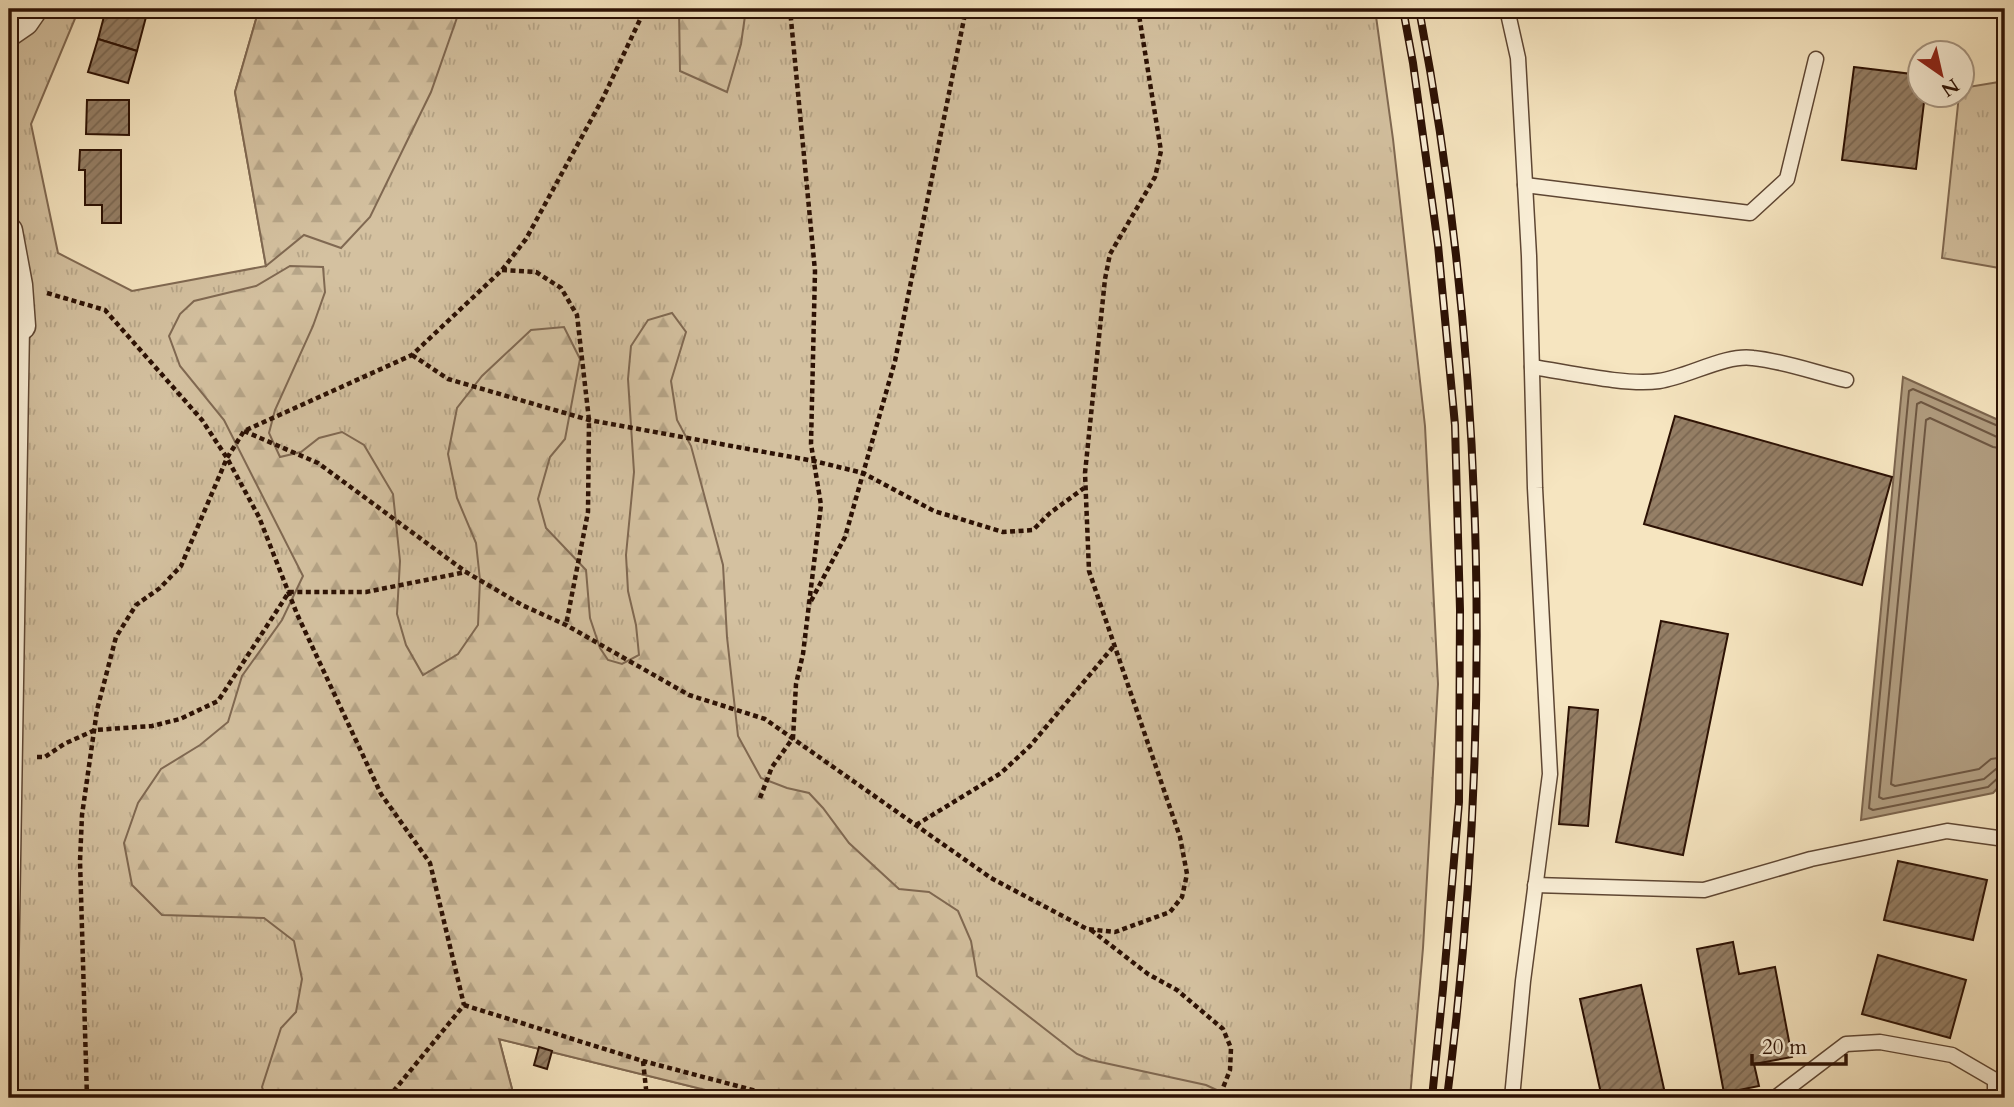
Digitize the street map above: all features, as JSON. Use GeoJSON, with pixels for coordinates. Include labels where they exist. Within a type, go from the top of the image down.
{"type":"FeatureCollection","features":[{"type":"Feature","properties":{"kind":"street"},"geometry":{"type":"LineString","coordinates":[[9,33],[25,22],[34,9]]}},
{"type":"Feature","properties":{"kind":"street"},"geometry":{"type":"LineString","coordinates":[[9,231],[19,285],[22,326]]}},
{"type":"Feature","properties":{"kind":"lane"},"geometry":{"type":"LineString","coordinates":[[1507,9],[1518,58],[1535,488],[1550,774],[1523,981],[1512,1098]]}},
{"type":"Feature","properties":{"kind":"lane"},"geometry":{"type":"LineString","coordinates":[[1525,185],[1750,213],[1787,179],[1816,59]]}},
{"type":"Feature","properties":{"kind":"lane"},"geometry":{"type":"LineString","coordinates":[[9,1098],[22,326]]}},
{"type":"Feature","properties":{"kind":"lane"},"geometry":{"type":"LineString","coordinates":[[1532,367],[1631,382],[1658,382],[1750,357],[1846,380]]}},
{"type":"Feature","properties":{"kind":"lane"},"geometry":{"type":"LineString","coordinates":[[1535,885],[1704,890],[1811,859],[1947,831],[2005,839]]}},
{"type":"Feature","properties":{"kind":"lane"},"geometry":{"type":"LineString","coordinates":[[1775,1098],[1846,1044],[1880,1042],[1952,1055],[1995,1080],[1994,1098]]}},
{"type":"Feature","properties":{"kind":"path"},"geometry":{"type":"LineString","coordinates":[[87,1098],[80,861],[82,815],[97,710],[116,637],[136,606],[160,588],[181,566],[227,458],[244,431],[412,355],[502,270],[526,239],[603,98],[645,9]]}},
{"type":"Feature","properties":{"kind":"path"},"geometry":{"type":"LineString","coordinates":[[760,798],[772,767],[793,738],[796,684],[810,605],[821,505],[811,444],[815,271],[790,9]]}},
{"type":"Feature","properties":{"kind":"path"},"geometry":{"type":"LineString","coordinates":[[810,605],[845,537],[895,361],[966,9]]}},
{"type":"Feature","properties":{"kind":"path"},"geometry":{"type":"LineString","coordinates":[[1090,929],[1115,932],[1170,912],[1182,897],[1187,874],[1180,837],[1089,571],[1084,473],[1105,279],[1110,254],[1155,177],[1161,151],[1138,9]]}},
{"type":"Feature","properties":{"kind":"path"},"geometry":{"type":"LineString","coordinates":[[502,270],[536,272],[561,288],[577,315],[589,420],[588,512],[566,625]]}},
{"type":"Feature","properties":{"kind":"path"},"geometry":{"type":"LineString","coordinates":[[19,285],[105,310],[202,420],[227,458],[259,517],[289,592],[381,794],[430,863],[464,1005]]}},
{"type":"Feature","properties":{"kind":"path"},"geometry":{"type":"LineString","coordinates":[[412,355],[449,379],[589,420],[814,461],[863,473],[934,511],[1003,532],[1034,530],[1050,513],[1085,487]]}},
{"type":"Feature","properties":{"kind":"path"},"geometry":{"type":"LineString","coordinates":[[244,431],[318,463],[467,572],[522,605],[566,625],[689,695],[765,719],[991,878],[1090,929],[1148,974],[1177,990],[1223,1028],[1231,1048],[1230,1070],[1219,1098]]}},
{"type":"Feature","properties":{"kind":"path"},"geometry":{"type":"LineString","coordinates":[[289,592],[366,592],[467,572]]}},
{"type":"Feature","properties":{"kind":"path"},"geometry":{"type":"LineString","coordinates":[[15,759],[45,757],[64,744],[95,730],[162,724],[180,719],[218,701],[289,592]]}},
{"type":"Feature","properties":{"kind":"path"},"geometry":{"type":"LineString","coordinates":[[916,825],[1001,773],[1030,746],[1114,646]]}},
{"type":"Feature","properties":{"kind":"path"},"geometry":{"type":"LineString","coordinates":[[464,1005],[643,1061],[783,1098]]}},
{"type":"Feature","properties":{"kind":"path"},"geometry":{"type":"LineString","coordinates":[[388,1098],[464,1005]]}},
{"type":"Feature","properties":{"kind":"path"},"geometry":{"type":"LineString","coordinates":[[643,1061],[647,1098]]}},
{"type":"Feature","properties":{"kind":"green space"},"geometry":{"type":"Polygon","coordinates":[[[9,9],[79,9],[31,124],[58,253],[132,291],[266,266],[235,92],[259,9],[1375,9],[1393,139],[1425,426],[1438,684],[1423,948],[1410,1098],[738,1098],[499,1039],[512,1089],[502,1098],[9,1098],[9,9]]]}},
{"type":"Feature","properties":{"kind":"green space"},"geometry":{"type":"Polygon","coordinates":[[[259,9],[460,9],[431,92],[370,217],[341,248],[304,235],[266,266],[235,92],[259,9]]]}},
{"type":"Feature","properties":{"kind":"green space"},"geometry":{"type":"Polygon","coordinates":[[[679,9],[746,9],[741,44],[727,92],[680,71],[679,9]]]}},
{"type":"Feature","properties":{"kind":"green space"},"geometry":{"type":"Polygon","coordinates":[[[2005,81],[2005,269],[1942,258],[1958,108],[1976,108],[1976,86],[2005,81]]]}},
{"type":"Feature","properties":{"kind":"green space"},"geometry":{"type":"Polygon","coordinates":[[[290,266],[323,267],[325,292],[313,326],[275,410],[269,433],[280,457],[301,452],[319,438],[342,432],[364,445],[393,494],[400,561],[397,614],[406,645],[423,675],[458,654],[478,625],[480,580],[476,543],[457,498],[448,454],[457,408],[482,376],[531,330],[564,327],[580,359],[565,439],[550,457],[538,499],[546,528],[586,570],[590,618],[600,648],[608,660],[622,664],[639,655],[636,625],[628,591],[626,555],[634,472],[628,379],[631,346],[648,320],[672,313],[686,332],[671,381],[677,420],[691,446],[723,565],[727,637],[738,736],[761,778],[809,793],[849,843],[899,889],[929,892],[958,911],[971,941],[977,976],[1077,1054],[1091,1060],[1206,1085],[1234,1098],[738,1098],[499,1039],[512,1089],[502,1098],[266,1098],[262,1087],[281,1028],[296,1012],[302,979],[294,941],[264,918],[162,915],[132,885],[124,843],[138,803],[161,769],[200,745],[228,722],[242,676],[282,620],[303,576],[224,420],[180,366],[169,336],[180,314],[194,301],[256,286],[290,266]]]}},
{"type":"Feature","properties":{"kind":"water"},"geometry":{"type":"Polygon","coordinates":[[[1903,377],[2005,423],[2005,780],[1993,793],[1861,820],[1903,377]]]}},
{"type":"Feature","properties":{"kind":"building"},"geometry":{"type":"Polygon","coordinates":[[[106,9],[117,9],[146,17],[137,51],[98,39],[106,9]]]}},
{"type":"Feature","properties":{"kind":"building"},"geometry":{"type":"Polygon","coordinates":[[[98,39],[137,51],[128,83],[88,72],[98,39]]]}},
{"type":"Feature","properties":{"kind":"building"},"geometry":{"type":"Polygon","coordinates":[[[1854,67],[1906,73],[1906,108],[1923,108],[1916,169],[1842,160],[1854,67]]]}},
{"type":"Feature","properties":{"kind":"building"},"geometry":{"type":"Polygon","coordinates":[[[87,100],[129,100],[129,135],[86,134],[87,100]]]}},
{"type":"Feature","properties":{"kind":"building"},"geometry":{"type":"Polygon","coordinates":[[[80,150],[121,150],[121,223],[102,223],[102,205],[85,205],[85,170],[79,170],[80,150]]]}},
{"type":"Feature","properties":{"kind":"building"},"geometry":{"type":"Polygon","coordinates":[[[1675,416],[1892,477],[1862,585],[1644,524],[1675,416]]]}},
{"type":"Feature","properties":{"kind":"building"},"geometry":{"type":"Polygon","coordinates":[[[1661,621],[1728,634],[1683,855],[1616,842],[1661,621]]]}},
{"type":"Feature","properties":{"kind":"building"},"geometry":{"type":"Polygon","coordinates":[[[1569,707],[1598,710],[1588,826],[1559,824],[1569,707]]]}},
{"type":"Feature","properties":{"kind":"building"},"geometry":{"type":"Polygon","coordinates":[[[1898,861],[1987,880],[1973,940],[1884,920],[1898,861]]]}},
{"type":"Feature","properties":{"kind":"building"},"geometry":{"type":"Polygon","coordinates":[[[1733,942],[1739,974],[1775,967],[1792,1057],[1754,1064],[1759,1086],[1724,1093],[1697,949],[1733,942]]]}},
{"type":"Feature","properties":{"kind":"building"},"geometry":{"type":"Polygon","coordinates":[[[1878,955],[1966,980],[1950,1038],[1862,1014],[1878,955]]]}},
{"type":"Feature","properties":{"kind":"building"},"geometry":{"type":"Polygon","coordinates":[[[1641,985],[1666,1098],[1602,1098],[1580,999],[1641,985]]]}},
{"type":"Feature","properties":{"kind":"building"},"geometry":{"type":"Polygon","coordinates":[[[539,1047],[552,1051],[547,1069],[534,1065],[539,1047]]]}},
{"type":"Feature","properties":{"kind":"building"},"geometry":{"type":"Polygon","coordinates":[[[718,1092],[733,1096],[733,1098],[717,1098],[718,1092]]]}},
{"type":"Feature","properties":{"kind":"railway"},"geometry":{"type":"LineString","coordinates":[[1403,9],[1438,245],[1455,425],[1460,610],[1459,802],[1432,1098]]}},
{"type":"Feature","properties":{"kind":"railway"},"geometry":{"type":"LineString","coordinates":[[1419,9],[1442,144],[1459,279],[1470,416],[1476,552],[1472,826],[1462,962],[1447,1098]]}}]}
